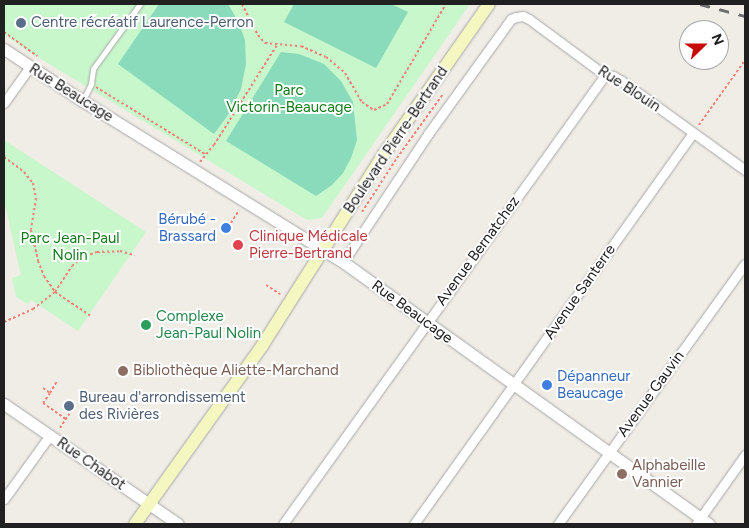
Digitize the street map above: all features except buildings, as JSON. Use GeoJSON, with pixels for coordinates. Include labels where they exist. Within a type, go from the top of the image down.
{"type":"FeatureCollection","features":[{"type":"Feature","properties":{"kind":"main road","name":"Boulevard Pierre-Bertrand"},"geometry":{"type":"LineString","coordinates":[[135,524],[262,346],[384,154],[488,4]]}},
{"type":"Feature","properties":{"kind":"street","name":"Rue Blouin"},"geometry":{"type":"LineString","coordinates":[[511,19],[524,16],[529,19],[605,75],[613,76],[622,81],[745,170]]}},
{"type":"Feature","properties":{"kind":"street","name":"Boulevard Pierre-Bertrand"},"geometry":{"type":"LineString","coordinates":[[343,262],[428,134],[511,19]]}},
{"type":"Feature","properties":{"kind":"street","name":"Rue Beaucage"},"geometry":{"type":"LineString","coordinates":[[4,49],[29,68],[343,262],[702,522]]}},
{"type":"Feature","properties":{"kind":"street"},"geometry":{"type":"LineString","coordinates":[[4,103],[29,68]]}},
{"type":"Feature","properties":{"kind":"street","name":"Avenue Bernatchez"},"geometry":{"type":"LineString","coordinates":[[283,524],[605,75]]}},
{"type":"Feature","properties":{"kind":"street","name":"Avenue Santerre"},"geometry":{"type":"LineString","coordinates":[[414,524],[693,133]]}},
{"type":"Feature","properties":{"kind":"street","name":"Avenue Gauvin"},"geometry":{"type":"LineString","coordinates":[[558,524],[745,264]]}},
{"type":"Feature","properties":{"kind":"street","name":"Rue Chabot"},"geometry":{"type":"LineString","coordinates":[[4,404],[178,524]]}},
{"type":"Feature","properties":{"kind":"street"},"geometry":{"type":"LineString","coordinates":[[4,498],[50,435]]}},
{"type":"Feature","properties":{"kind":"street"},"geometry":{"type":"LineString","coordinates":[[702,522],[745,455]]}},
{"type":"Feature","properties":{"kind":"lane"},"geometry":{"type":"LineString","coordinates":[[83,101],[91,84],[93,69],[140,4]]}},
{"type":"Feature","properties":{"kind":"path"},"geometry":{"type":"LineString","coordinates":[[242,4],[258,35],[265,43],[301,46],[326,57],[344,72],[362,102],[374,110],[386,104],[446,4]]}},
{"type":"Feature","properties":{"kind":"path"},"geometry":{"type":"LineString","coordinates":[[4,32],[37,56]]}},
{"type":"Feature","properties":{"kind":"path"},"geometry":{"type":"LineString","coordinates":[[194,170],[214,145],[277,45]]}},
{"type":"Feature","properties":{"kind":"path"},"geometry":{"type":"LineString","coordinates":[[693,133],[745,60]]}},
{"type":"Feature","properties":{"kind":"path"},"geometry":{"type":"LineString","coordinates":[[91,84],[205,154]]}},
{"type":"Feature","properties":{"kind":"path"},"geometry":{"type":"LineString","coordinates":[[358,217],[443,94]]}},
{"type":"Feature","properties":{"kind":"path"},"geometry":{"type":"LineString","coordinates":[[4,157],[24,172],[33,183],[36,198],[32,217],[33,244],[44,276],[55,292],[91,316]]}},
{"type":"Feature","properties":{"kind":"path"},"geometry":{"type":"LineString","coordinates":[[231,223],[245,202]]}},
{"type":"Feature","properties":{"kind":"path"},"geometry":{"type":"LineString","coordinates":[[4,322],[33,309],[55,292],[72,266],[81,258],[97,252],[120,251],[134,255]]}},
{"type":"Feature","properties":{"kind":"path"},"geometry":{"type":"LineString","coordinates":[[266,285],[290,301]]}},
{"type":"Feature","properties":{"kind":"path"},"geometry":{"type":"LineString","coordinates":[[57,381],[43,403],[66,419]]}},
{"type":"Feature","properties":{"kind":"path"},"geometry":{"type":"LineString","coordinates":[[43,388],[50,393]]}},
{"type":"Feature","properties":{"kind":"path"},"geometry":{"type":"LineString","coordinates":[[60,428],[69,414]]}},
{"type":"Feature","properties":{"kind":"green space","name":"Parc Victorin-Beaucage"},"geometry":{"type":"Polygon","coordinates":[[[4,4],[470,4],[322,218],[307,220],[26,50],[4,34],[4,4]]]}},
{"type":"Feature","properties":{"kind":"green space"},"geometry":{"type":"Polygon","coordinates":[[[159,4],[228,4],[238,21],[245,40],[246,64],[241,89],[228,115],[214,134],[118,64],[159,4]]]}},
{"type":"Feature","properties":{"kind":"green space"},"geometry":{"type":"Polygon","coordinates":[[[294,4],[391,4],[408,12],[376,68],[284,22],[294,4]]]}},
{"type":"Feature","properties":{"kind":"green space"},"geometry":{"type":"Polygon","coordinates":[[[281,52],[299,54],[324,64],[341,81],[353,102],[357,140],[351,158],[343,173],[332,185],[316,196],[226,141],[281,52]]]}},
{"type":"Feature","properties":{"kind":"green space","name":"Parc Jean-Paul Nolin"},"geometry":{"type":"Polygon","coordinates":[[[4,140],[146,232],[78,331],[31,300],[28,304],[16,297],[12,278],[21,275],[4,201],[4,140]]]}},
{"type":"Feature","properties":{"kind":"railway"},"geometry":{"type":"LineString","coordinates":[[700,4],[745,16]]}},
{"type":"Feature","properties":{"kind":"place","name":"Centre récréatif Laurence-Perron"},"geometry":{"type":"Point","coordinates":[21,23]}},
{"type":"Feature","properties":{"kind":"place","name":"Bérubé - Brassard"},"geometry":{"type":"Point","coordinates":[226,228]}},
{"type":"Feature","properties":{"kind":"place","name":"Clinique Médicale Pierre-Bertrand"},"geometry":{"type":"Point","coordinates":[238,245]}},
{"type":"Feature","properties":{"kind":"place","name":"Complexe Jean-Paul Nolin"},"geometry":{"type":"Point","coordinates":[146,325]}},
{"type":"Feature","properties":{"kind":"place","name":"Bibliothèque Aliette-Marchand"},"geometry":{"type":"Point","coordinates":[123,371]}},
{"type":"Feature","properties":{"kind":"place","name":"Dépanneur Beaucage"},"geometry":{"type":"Point","coordinates":[547,385]}},
{"type":"Feature","properties":{"kind":"place","name":"Bureau d'arrondissement des Rivières"},"geometry":{"type":"Point","coordinates":[69,406]}},
{"type":"Feature","properties":{"kind":"place","name":"Alphabeille Vannier"},"geometry":{"type":"Point","coordinates":[622,474]}}]}
